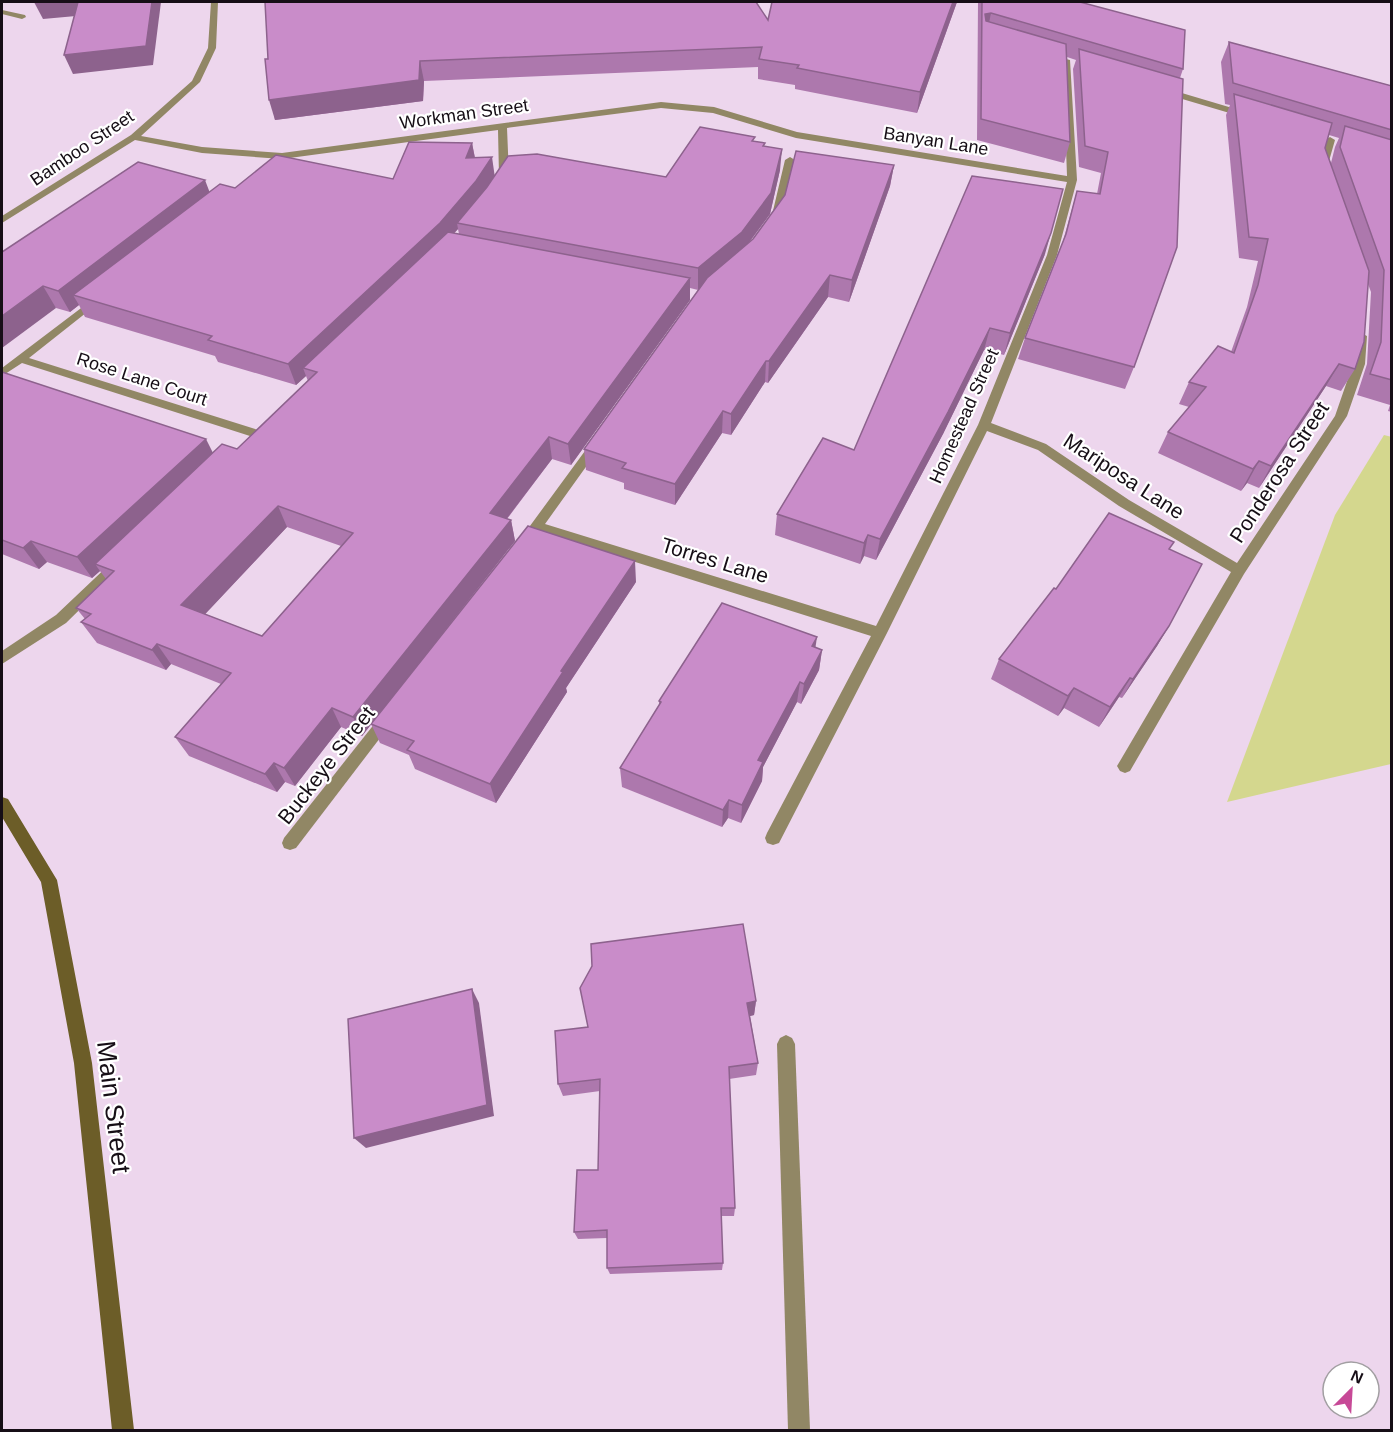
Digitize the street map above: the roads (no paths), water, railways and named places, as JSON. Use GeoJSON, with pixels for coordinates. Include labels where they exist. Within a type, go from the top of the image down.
{"type":"FeatureCollection","features":[{"type":"Feature","properties":{"kind":"street","name":"Bamboo Street"},"geometry":{"type":"LineString","coordinates":[[2,220],[134,137],[196,82],[212,48],[214,2]]}},
{"type":"Feature","properties":{"kind":"street"},"geometry":{"type":"LineString","coordinates":[[2,12],[22,17]]}},
{"type":"Feature","properties":{"kind":"street","name":"Homestead Street"},"geometry":{"type":"LineString","coordinates":[[773,837],[880,633],[984,424],[1053,255],[1072,180],[1073,64],[1037,53]]}},
{"type":"Feature","properties":{"kind":"street"},"geometry":{"type":"LineString","coordinates":[[1159,89],[1250,116]]}},
{"type":"Feature","properties":{"kind":"street","name":"Workman Street"},"geometry":{"type":"LineString","coordinates":[[134,137],[202,150],[282,156],[661,105],[714,110],[796,135]]}},
{"type":"Feature","properties":{"kind":"street"},"geometry":{"type":"LineString","coordinates":[[492,195],[504,176],[502,125]]}},
{"type":"Feature","properties":{"kind":"street","name":"Banyan Lane"},"geometry":{"type":"LineString","coordinates":[[796,135],[1072,180]]}},
{"type":"Feature","properties":{"kind":"street"},"geometry":{"type":"LineString","coordinates":[[1326,179],[1322,168],[1330,140]]}},
{"type":"Feature","properties":{"kind":"street"},"geometry":{"type":"LineString","coordinates":[[273,164],[282,156]]}},
{"type":"Feature","properties":{"kind":"street"},"geometry":{"type":"LineString","coordinates":[[765,231],[777,214],[790,160]]}},
{"type":"Feature","properties":{"kind":"street"},"geometry":{"type":"LineString","coordinates":[[2,373],[104,294]]}},
{"type":"Feature","properties":{"kind":"street","name":"Ponderosa Street"},"geometry":{"type":"LineString","coordinates":[[1125,766],[1239,570],[1341,416],[1359,364],[1361,323]]}},
{"type":"Feature","properties":{"kind":"street","name":"Rose Lane Court"},"geometry":{"type":"LineString","coordinates":[[20,359],[254,433]]}},
{"type":"Feature","properties":{"kind":"street","name":"Mariposa Lane"},"geometry":{"type":"LineString","coordinates":[[984,424],[1042,447],[1124,503],[1239,570]]}},
{"type":"Feature","properties":{"kind":"street"},"geometry":{"type":"LineString","coordinates":[[516,554],[606,430]]}},
{"type":"Feature","properties":{"kind":"street","name":"Torres Lane"},"geometry":{"type":"LineString","coordinates":[[537,526],[880,633]]}},
{"type":"Feature","properties":{"kind":"street"},"geometry":{"type":"LineString","coordinates":[[2,658],[60,619],[128,555]]}},
{"type":"Feature","properties":{"kind":"street","name":"Buckeye Street"},"geometry":{"type":"LineString","coordinates":[[290,843],[399,703]]}},
{"type":"Feature","properties":{"kind":"street","name":"Main Street"},"geometry":{"type":"LineString","coordinates":[[2,804],[49,880],[83,1063],[123,1431]]}},
{"type":"Feature","properties":{"kind":"street"},"geometry":{"type":"LineString","coordinates":[[786,1044],[799,1431]]}}]}
